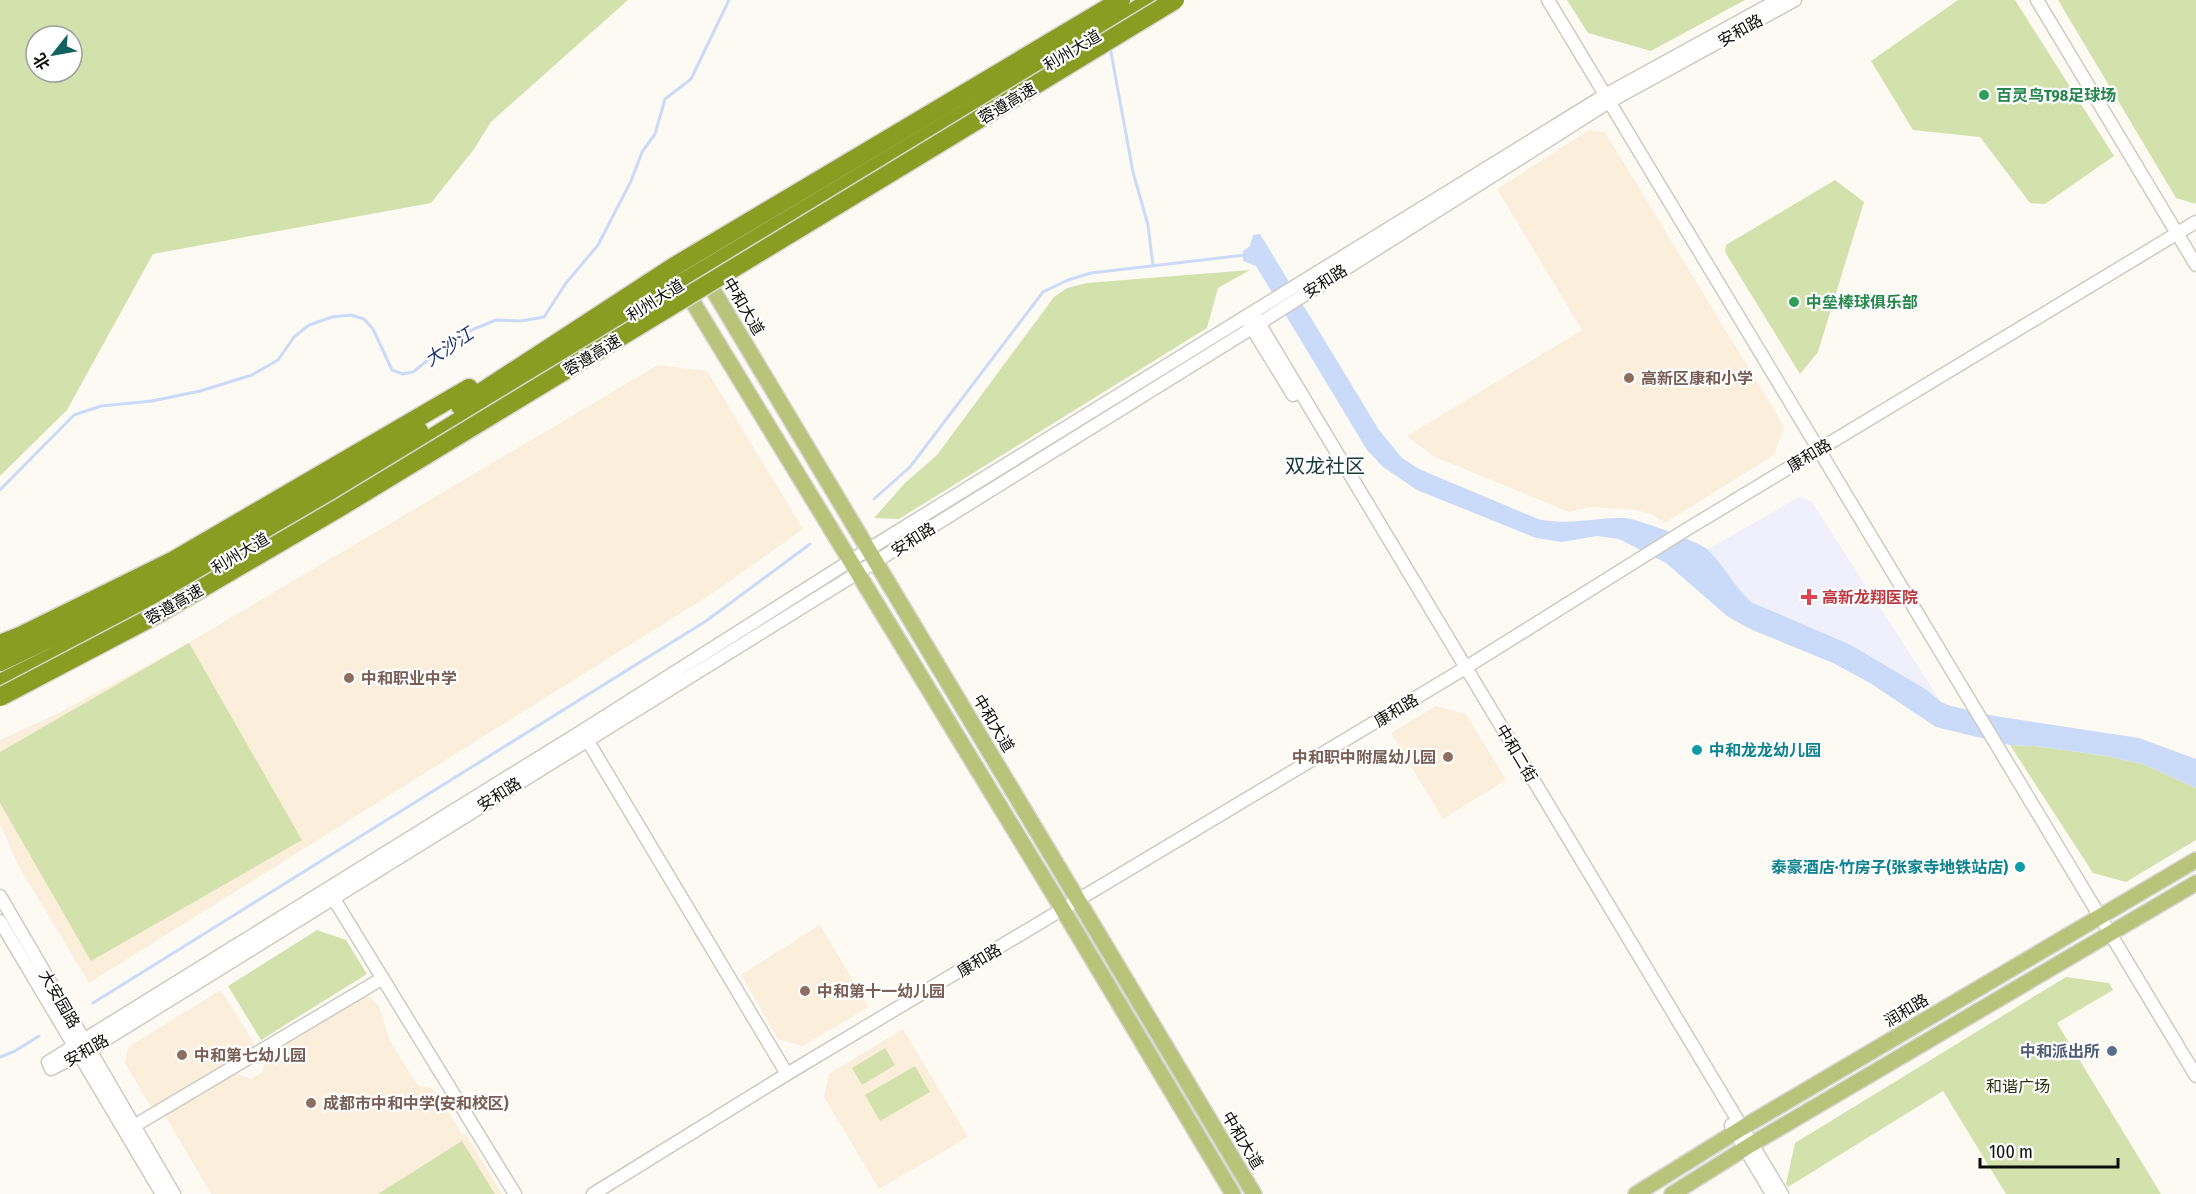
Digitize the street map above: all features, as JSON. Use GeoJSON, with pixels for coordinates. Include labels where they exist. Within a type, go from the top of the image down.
{"type":"FeatureCollection","features":[{"type":"Feature","properties":{"kind":"highway"},"geometry":{"type":"LineString","coordinates":[[0,644],[174,560],[467,389],[695,243],[1099,0]]}},
{"type":"Feature","properties":{"kind":"highway","name":"利州大道"},"geometry":{"type":"LineString","coordinates":[[0,683],[120,624],[175,592],[425,442],[1126,6],[1152,0]]}},
{"type":"Feature","properties":{"kind":"highway","name":"蓉遵高速"},"geometry":{"type":"LineString","coordinates":[[0,697],[158,614],[349,502],[1175,0]]}},
{"type":"Feature","properties":{"kind":"highway","name":"利州大道"},"geometry":{"type":"LineString","coordinates":[[0,662],[120,605],[282,512],[453,411],[673,267],[1087,32]]}},
{"type":"Feature","properties":{"kind":"main road","name":"中和大道"},"geometry":{"type":"LineString","coordinates":[[701,271],[1254,1194]]}},
{"type":"Feature","properties":{"kind":"main road"},"geometry":{"type":"LineString","coordinates":[[682,283],[1064,910],[1233,1194]]}},
{"type":"Feature","properties":{"kind":"main road","name":"润和路"},"geometry":{"type":"LineString","coordinates":[[1636,1194],[1739,1130],[2196,860]]}},
{"type":"Feature","properties":{"kind":"main road"},"geometry":{"type":"LineString","coordinates":[[1672,1194],[2196,883]]}},
{"type":"Feature","properties":{"kind":"street"},"geometry":{"type":"LineString","coordinates":[[1548,0],[2196,1076]]}},
{"type":"Feature","properties":{"kind":"street","name":"安和路"},"geometry":{"type":"LineString","coordinates":[[873,555],[1249,314],[1281,301],[1607,98],[1778,0]]}},
{"type":"Feature","properties":{"kind":"street","name":"安和路"},"geometry":{"type":"LineString","coordinates":[[1607,98],[1795,0]]}},
{"type":"Feature","properties":{"kind":"street"},"geometry":{"type":"LineString","coordinates":[[2037,0],[2196,265]]}},
{"type":"Feature","properties":{"kind":"street","name":"康和路"},"geometry":{"type":"LineString","coordinates":[[592,1194],[787,1074],[1064,910],[1462,669],[1684,531],[2196,222]]}},
{"type":"Feature","properties":{"kind":"street","name":"安和路"},"geometry":{"type":"LineString","coordinates":[[82,1048],[855,566],[1256,326],[1281,301]]}},
{"type":"Feature","properties":{"kind":"street","name":"中和二街"},"geometry":{"type":"LineString","coordinates":[[1249,314],[1739,1130],[1772,1194]]}},
{"type":"Feature","properties":{"kind":"street"},"geometry":{"type":"LineString","coordinates":[[584,735],[787,1074]]}},
{"type":"Feature","properties":{"kind":"street"},"geometry":{"type":"LineString","coordinates":[[330,893],[515,1194]]}},
{"type":"Feature","properties":{"kind":"street","name":"大安园路"},"geometry":{"type":"LineString","coordinates":[[0,896],[82,1048],[134,1126],[174,1194]]}},
{"type":"Feature","properties":{"kind":"street"},"geometry":{"type":"LineString","coordinates":[[0,921],[82,1048],[162,1194]]}},
{"type":"Feature","properties":{"kind":"street"},"geometry":{"type":"LineString","coordinates":[[134,1126],[382,978]]}},
{"type":"Feature","properties":{"kind":"street","name":"中和二街"},"geometry":{"type":"LineString","coordinates":[[1749,1147],[1782,1194]]}},
{"type":"Feature","properties":{"kind":"shaded area","name":"高新区康和小学"},"geometry":{"type":"Polygon","coordinates":[[[1589,130],[1605,132],[1784,426],[1774,455],[1665,523],[1651,514],[1636,510],[1591,507],[1569,512],[1433,456],[1407,436],[1582,330],[1497,189],[1589,130]]]}},
{"type":"Feature","properties":{"kind":"shaded area","name":"中和职业中学"},"geometry":{"type":"Polygon","coordinates":[[[658,365],[707,371],[803,529],[713,593],[89,983],[18,865],[0,824],[0,740],[55,715],[190,642],[658,365]]]}},
{"type":"Feature","properties":{"kind":"shaded area","name":"高新龙翔医院"},"geometry":{"type":"Polygon","coordinates":[[[1799,497],[1811,501],[1941,702],[1927,690],[1851,645],[1751,602],[1739,591],[1707,550],[1799,497]]]}},
{"type":"Feature","properties":{"kind":"shaded area","name":"中和职中附属幼儿园"},"geometry":{"type":"Polygon","coordinates":[[[1436,706],[1466,714],[1506,780],[1443,819],[1391,733],[1436,706]]]}},
{"type":"Feature","properties":{"kind":"shaded area","name":"中和第十一幼儿园"},"geometry":{"type":"Polygon","coordinates":[[[820,925],[869,1007],[803,1046],[778,1039],[741,975],[820,925]]]}},
{"type":"Feature","properties":{"kind":"shaded area","name":"中和第七幼儿园"},"geometry":{"type":"Polygon","coordinates":[[[221,990],[255,1045],[152,1109],[125,1063],[128,1047],[221,990]]]}},
{"type":"Feature","properties":{"kind":"shaded area","name":"成都市中和中学(安和校区)"},"geometry":{"type":"Polygon","coordinates":[[[364,994],[379,1006],[390,1041],[416,1083],[432,1088],[437,1094],[462,1134],[466,1134],[502,1194],[211,1194],[163,1112],[229,1075],[235,1073],[251,1079],[263,1072],[266,1053],[364,994]]]}},
{"type":"Feature","properties":{"kind":"shaded area"},"geometry":{"type":"Polygon","coordinates":[[[903,1029],[968,1137],[879,1189],[824,1097],[829,1074],[903,1029]]]}},
{"type":"Feature","properties":{"kind":"green space"},"geometry":{"type":"Polygon","coordinates":[[[0,0],[628,0],[491,122],[474,149],[431,203],[153,254],[67,410],[0,476],[0,0]]]}},
{"type":"Feature","properties":{"kind":"green space"},"geometry":{"type":"Polygon","coordinates":[[[1567,0],[1745,0],[1651,51],[1588,33],[1567,0]]]}},
{"type":"Feature","properties":{"kind":"green space","name":"百灵鸟T98足球场"},"geometry":{"type":"Polygon","coordinates":[[[1958,0],[2015,0],[2114,156],[2045,204],[2030,203],[1980,137],[1913,130],[1871,61],[1958,0]]]}},
{"type":"Feature","properties":{"kind":"green space"},"geometry":{"type":"Polygon","coordinates":[[[2058,0],[2196,0],[2196,204],[2176,198],[2058,0]]]}},
{"type":"Feature","properties":{"kind":"green space","name":"中垒棒球俱乐部"},"geometry":{"type":"Polygon","coordinates":[[[1835,180],[1864,202],[1818,352],[1800,374],[1725,252],[1726,245],[1835,180]]]}},
{"type":"Feature","properties":{"kind":"green space"},"geometry":{"type":"Polygon","coordinates":[[[1250,270],[1218,288],[1207,328],[899,519],[874,518],[905,483],[937,455],[1054,297],[1067,288],[1087,283],[1250,270]]]}},
{"type":"Feature","properties":{"kind":"green space"},"geometry":{"type":"Polygon","coordinates":[[[189,643],[302,840],[91,961],[0,803],[0,752],[189,643]]]}},
{"type":"Feature","properties":{"kind":"green space"},"geometry":{"type":"Polygon","coordinates":[[[2010,745],[2036,746],[2106,756],[2143,764],[2196,788],[2196,840],[2126,882],[2093,873],[2010,745]]]}},
{"type":"Feature","properties":{"kind":"green space"},"geometry":{"type":"Polygon","coordinates":[[[317,930],[346,940],[367,974],[261,1040],[228,986],[317,930]]]}},
{"type":"Feature","properties":{"kind":"green space","name":"和谐广场"},"geometry":{"type":"Polygon","coordinates":[[[2066,977],[2109,983],[2113,990],[2057,1023],[2161,1194],[2006,1194],[1943,1091],[1788,1187],[1786,1184],[1795,1143],[2066,977]]]}},
{"type":"Feature","properties":{"kind":"green space"},"geometry":{"type":"Polygon","coordinates":[[[885,1048],[895,1065],[862,1085],[852,1068],[885,1048]]]}},
{"type":"Feature","properties":{"kind":"green space"},"geometry":{"type":"Polygon","coordinates":[[[915,1066],[930,1092],[880,1121],[865,1095],[915,1066]]]}},
{"type":"Feature","properties":{"kind":"green space"},"geometry":{"type":"Polygon","coordinates":[[[462,1141],[495,1194],[378,1194],[462,1141]]]}},
{"type":"Feature","properties":{"kind":"water"},"geometry":{"type":"Polygon","coordinates":[[[1260,234],[1379,430],[1402,458],[1419,469],[1538,519],[1560,522],[1625,518],[1680,536],[1707,549],[1751,602],[1851,645],[1927,690],[1941,702],[1995,716],[2139,738],[2196,759],[2196,788],[2143,764],[2036,746],[2010,745],[1936,727],[1870,683],[1833,663],[1750,629],[1727,616],[1666,563],[1619,539],[1597,536],[1562,542],[1536,538],[1417,490],[1383,467],[1367,450],[1256,266],[1243,261],[1243,251],[1250,246],[1253,235],[1260,234]]]}},
{"type":"Feature","properties":{"kind":"waterway","name":"大沙江"},"geometry":{"type":"LineString","coordinates":[[0,490],[74,415],[101,406],[152,401],[200,391],[252,375],[278,360],[294,337],[309,325],[332,317],[351,315],[364,319],[373,329],[392,370],[403,374],[413,372],[449,343],[496,320],[521,321],[544,317],[566,283],[598,245],[631,181],[642,152],[655,134],[665,99],[691,79],[729,0]]}},
{"type":"Feature","properties":{"kind":"waterway"},"geometry":{"type":"LineString","coordinates":[[1110,47],[1133,172],[1148,225],[1153,266]]}},
{"type":"Feature","properties":{"kind":"waterway"},"geometry":{"type":"LineString","coordinates":[[874,499],[910,467],[1043,292],[1068,280],[1091,273],[1245,255]]}},
{"type":"Feature","properties":{"kind":"waterway"},"geometry":{"type":"LineString","coordinates":[[93,1003],[706,621],[810,544]]}},
{"type":"Feature","properties":{"kind":"waterway"},"geometry":{"type":"LineString","coordinates":[[0,1057],[15,1051],[39,1036]]}},
{"type":"Feature","properties":{"kind":"place","name":"百灵鸟T98足球场"},"geometry":{"type":"Point","coordinates":[1984,95]}},
{"type":"Feature","properties":{"kind":"place","name":"中垒棒球俱乐部"},"geometry":{"type":"Point","coordinates":[1794,302]}},
{"type":"Feature","properties":{"kind":"place","name":"高新区康和小学"},"geometry":{"type":"Point","coordinates":[1629,378]}},
{"type":"Feature","properties":{"kind":"place","name":"高新龙翔医院"},"geometry":{"type":"Point","coordinates":[1809,597]}},
{"type":"Feature","properties":{"kind":"place","name":"中和职业中学"},"geometry":{"type":"Point","coordinates":[349,678]}},
{"type":"Feature","properties":{"kind":"place","name":"中和龙龙幼儿园"},"geometry":{"type":"Point","coordinates":[1697,750]}},
{"type":"Feature","properties":{"kind":"place","name":"中和职中附属幼儿园"},"geometry":{"type":"Point","coordinates":[1448,757]}},
{"type":"Feature","properties":{"kind":"place","name":"泰豪酒店·竹房子(张家寺地铁站店)"},"geometry":{"type":"Point","coordinates":[2020,867]}},
{"type":"Feature","properties":{"kind":"place","name":"中和第十一幼儿园"},"geometry":{"type":"Point","coordinates":[805,991]}},
{"type":"Feature","properties":{"kind":"place","name":"中和派出所"},"geometry":{"type":"Point","coordinates":[2112,1051]}},
{"type":"Feature","properties":{"kind":"place","name":"中和第七幼儿园"},"geometry":{"type":"Point","coordinates":[182,1055]}},
{"type":"Feature","properties":{"kind":"place","name":"成都市中和中学(安和校区)"},"geometry":{"type":"Point","coordinates":[311,1103]}},
{"type":"Feature","properties":{"kind":"district","name":"双龙社区"},"geometry":{"type":"Point","coordinates":[1325,466]}}]}
